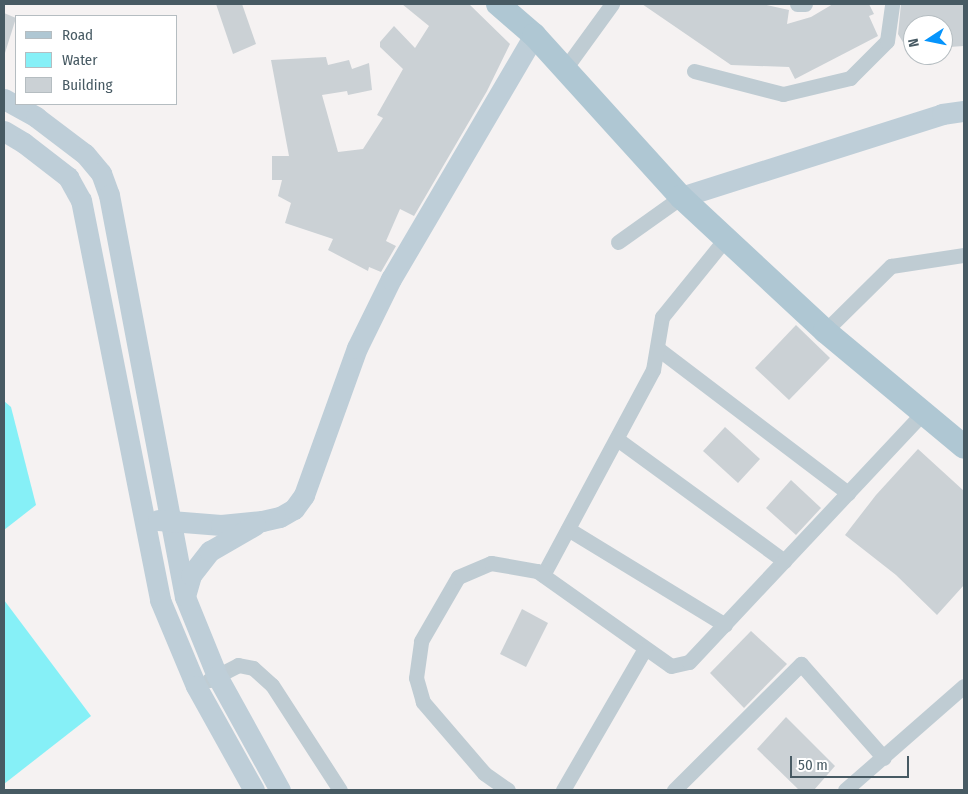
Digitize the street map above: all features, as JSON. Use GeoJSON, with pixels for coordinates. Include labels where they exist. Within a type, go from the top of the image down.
{"type":"FeatureCollection","features":[{"type":"Feature","properties":{"kind":"main road"},"geometry":{"type":"LineString","coordinates":[[498,4],[534,36],[681,197],[825,331],[964,447]]}},
{"type":"Feature","properties":{"kind":"street"},"geometry":{"type":"LineString","coordinates":[[564,70],[612,4]]}},
{"type":"Feature","properties":{"kind":"street"},"geometry":{"type":"LineString","coordinates":[[796,4],[805,4]]}},
{"type":"Feature","properties":{"kind":"street"},"geometry":{"type":"LineString","coordinates":[[694,71],[782,94],[850,78],[887,41],[892,4]]}},
{"type":"Feature","properties":{"kind":"street"},"geometry":{"type":"LineString","coordinates":[[144,521],[171,518],[221,525],[280,518],[294,509],[304,495],[358,348],[391,279],[534,36]]}},
{"type":"Feature","properties":{"kind":"street"},"geometry":{"type":"LineString","coordinates":[[4,99],[36,117],[78,149],[101,173],[109,195],[185,596],[217,676],[280,790]]}},
{"type":"Feature","properties":{"kind":"street"},"geometry":{"type":"LineString","coordinates":[[618,242],[681,197],[942,114],[964,111]]}},
{"type":"Feature","properties":{"kind":"street"},"geometry":{"type":"LineString","coordinates":[[4,131],[24,143],[68,177],[81,200],[160,600],[196,686],[254,790]]}},
{"type":"Feature","properties":{"kind":"street"},"geometry":{"type":"LineString","coordinates":[[543,575],[653,370],[662,317],[726,238]]}},
{"type":"Feature","properties":{"kind":"street"},"geometry":{"type":"LineString","coordinates":[[825,331],[890,266],[964,255]]}},
{"type":"Feature","properties":{"kind":"street"},"geometry":{"type":"LineString","coordinates":[[657,348],[848,493]]}},
{"type":"Feature","properties":{"kind":"street"},"geometry":{"type":"LineString","coordinates":[[508,790],[484,773],[423,702],[416,678],[421,641],[458,577],[491,563],[537,571],[644,650],[671,666],[689,662],[924,412]]}},
{"type":"Feature","properties":{"kind":"street"},"geometry":{"type":"LineString","coordinates":[[617,439],[784,561]]}},
{"type":"Feature","properties":{"kind":"street"},"geometry":{"type":"LineString","coordinates":[[185,596],[191,575],[210,551],[262,521]]}},
{"type":"Feature","properties":{"kind":"street"},"geometry":{"type":"LineString","coordinates":[[568,529],[725,625]]}},
{"type":"Feature","properties":{"kind":"street"},"geometry":{"type":"LineString","coordinates":[[563,790],[644,650]]}},
{"type":"Feature","properties":{"kind":"street"},"geometry":{"type":"LineString","coordinates":[[674,790],[801,664],[884,758]]}},
{"type":"Feature","properties":{"kind":"street"},"geometry":{"type":"LineString","coordinates":[[196,686],[238,665],[253,668],[272,684],[340,790]]}},
{"type":"Feature","properties":{"kind":"street"},"geometry":{"type":"LineString","coordinates":[[845,790],[884,758],[964,686]]}},
{"type":"Feature","properties":{"kind":"water"},"geometry":{"type":"Polygon","coordinates":[[[4,401],[11,407],[36,505],[4,530],[4,401]]]}},
{"type":"Feature","properties":{"kind":"water"},"geometry":{"type":"Polygon","coordinates":[[[4,600],[91,716],[4,784],[4,600]]]}},
{"type":"Feature","properties":{"kind":"building"},"geometry":{"type":"Polygon","coordinates":[[[216,4],[242,4],[256,44],[233,54],[216,4]]]}},
{"type":"Feature","properties":{"kind":"building"},"geometry":{"type":"Polygon","coordinates":[[[402,4],[469,4],[510,44],[487,91],[414,216],[400,209],[386,241],[396,246],[381,272],[369,267],[368,271],[328,250],[333,239],[285,223],[291,203],[278,196],[282,180],[272,180],[272,156],[289,156],[271,60],[326,57],[328,65],[349,60],[352,69],[369,63],[372,90],[348,95],[347,91],[322,95],[338,152],[363,149],[383,118],[377,115],[403,69],[380,47],[380,42],[394,26],[415,48],[429,26],[402,4]]]}},
{"type":"Feature","properties":{"kind":"building"},"geometry":{"type":"Polygon","coordinates":[[[642,4],[762,4],[789,10],[787,24],[811,17],[833,4],[869,4],[874,14],[869,16],[878,36],[795,79],[789,67],[731,65],[642,4]]]}},
{"type":"Feature","properties":{"kind":"building"},"geometry":{"type":"Polygon","coordinates":[[[901,4],[964,4],[964,46],[953,47],[953,15],[903,15],[903,42],[898,34],[901,4]]]}},
{"type":"Feature","properties":{"kind":"building"},"geometry":{"type":"Polygon","coordinates":[[[4,13],[15,18],[15,21],[4,53],[4,13]]]}},
{"type":"Feature","properties":{"kind":"building"},"geometry":{"type":"Polygon","coordinates":[[[796,325],[830,358],[789,400],[755,368],[796,325]]]}},
{"type":"Feature","properties":{"kind":"building"},"geometry":{"type":"Polygon","coordinates":[[[725,427],[760,459],[738,483],[703,451],[725,427]]]}},
{"type":"Feature","properties":{"kind":"building"},"geometry":{"type":"Polygon","coordinates":[[[918,449],[964,491],[964,585],[937,615],[896,575],[845,535],[876,495],[918,449]]]}},
{"type":"Feature","properties":{"kind":"building"},"geometry":{"type":"Polygon","coordinates":[[[791,480],[821,508],[796,535],[766,508],[791,480]]]}},
{"type":"Feature","properties":{"kind":"building"},"geometry":{"type":"Polygon","coordinates":[[[522,609],[548,623],[526,667],[500,654],[522,609]]]}},
{"type":"Feature","properties":{"kind":"building"},"geometry":{"type":"Polygon","coordinates":[[[751,631],[787,664],[744,708],[710,673],[751,631]]]}},
{"type":"Feature","properties":{"kind":"building"},"geometry":{"type":"Polygon","coordinates":[[[786,717],[835,766],[814,790],[799,790],[757,749],[786,717]]]}}]}
